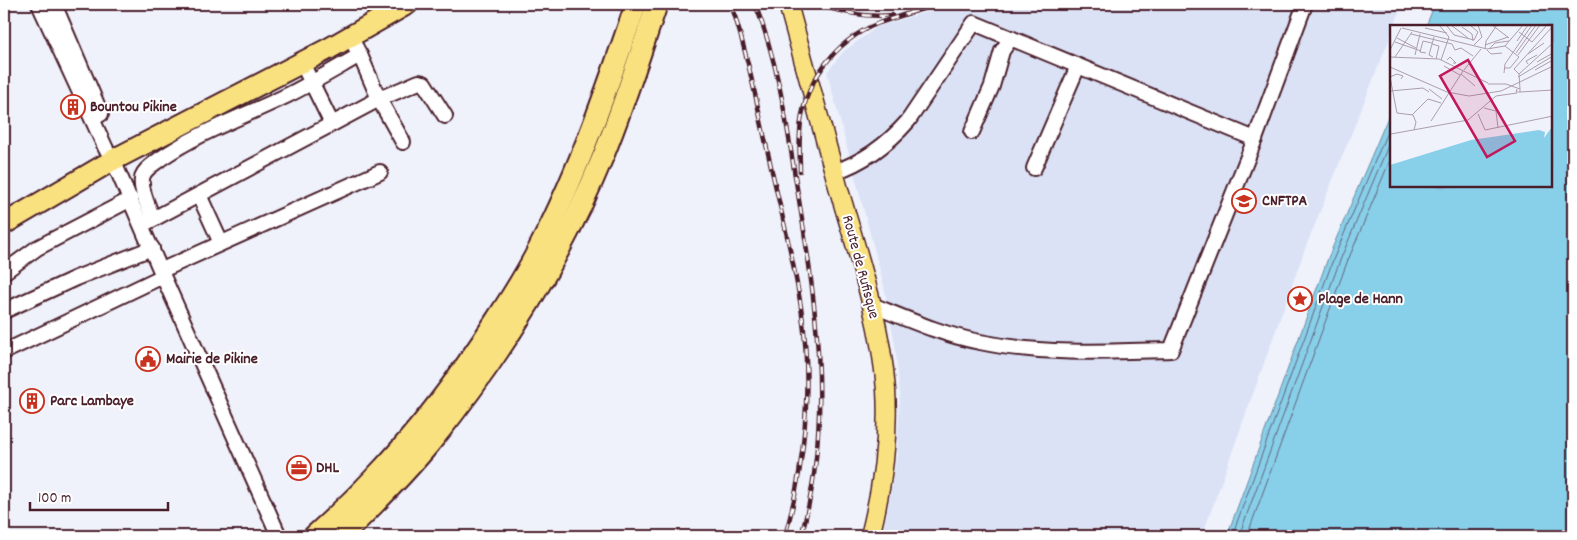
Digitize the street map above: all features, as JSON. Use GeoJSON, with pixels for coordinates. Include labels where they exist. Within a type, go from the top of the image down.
{"type":"FeatureCollection","features":[{"type":"Feature","properties":{"kind":"highway"},"geometry":{"type":"LineString","coordinates":[[4,213],[111,151],[383,4]]}},
{"type":"Feature","properties":{"kind":"highway"},"geometry":{"type":"LineString","coordinates":[[4,224],[111,151],[302,63],[408,4]]}},
{"type":"Feature","properties":{"kind":"highway"},"geometry":{"type":"LineString","coordinates":[[314,536],[375,478],[409,438],[466,366],[515,291],[540,246],[570,183],[601,104],[636,4]]}},
{"type":"Feature","properties":{"kind":"highway"},"geometry":{"type":"LineString","coordinates":[[342,536],[385,494],[431,442],[482,375],[538,288],[604,154],[657,4]]}},
{"type":"Feature","properties":{"kind":"main road","name":"Route de Rufisque"},"geometry":{"type":"LineString","coordinates":[[788,4],[872,305],[882,363],[886,389],[884,456],[878,499],[870,536]]}},
{"type":"Feature","properties":{"kind":"street"},"geometry":{"type":"LineString","coordinates":[[40,4],[111,151]]}},
{"type":"Feature","properties":{"kind":"street"},"geometry":{"type":"LineString","coordinates":[[54,4],[131,199],[147,222]]}},
{"type":"Feature","properties":{"kind":"street"},"geometry":{"type":"LineString","coordinates":[[872,305],[928,327],[970,340],[1032,350],[1102,352],[1171,350],[1255,139],[1305,4]]}},
{"type":"Feature","properties":{"kind":"street"},"geometry":{"type":"LineString","coordinates":[[834,172],[846,168],[877,151],[900,130],[974,23],[1255,139]]}},
{"type":"Feature","properties":{"kind":"street"},"geometry":{"type":"LineString","coordinates":[[350,37],[403,142]]}},
{"type":"Feature","properties":{"kind":"street"},"geometry":{"type":"LineString","coordinates":[[972,132],[992,86],[1002,51],[1011,38]]}},
{"type":"Feature","properties":{"kind":"street"},"geometry":{"type":"LineString","coordinates":[[280,536],[152,248],[142,179],[147,168],[182,144],[311,83],[360,55]]}},
{"type":"Feature","properties":{"kind":"street"},"geometry":{"type":"LineString","coordinates":[[302,63],[332,124]]}},
{"type":"Feature","properties":{"kind":"street"},"geometry":{"type":"LineString","coordinates":[[1034,168],[1078,66]]}},
{"type":"Feature","properties":{"kind":"street"},"geometry":{"type":"LineString","coordinates":[[147,222],[380,99],[422,82],[446,116]]}},
{"type":"Feature","properties":{"kind":"street"},"geometry":{"type":"LineString","coordinates":[[4,352],[221,243],[380,172]]}},
{"type":"Feature","properties":{"kind":"street"},"geometry":{"type":"LineString","coordinates":[[199,195],[221,243]]}},
{"type":"Feature","properties":{"kind":"street"},"geometry":{"type":"LineString","coordinates":[[4,272],[37,248],[131,199]]}},
{"type":"Feature","properties":{"kind":"street"},"geometry":{"type":"LineString","coordinates":[[4,311],[76,278],[152,248]]}},
{"type":"Feature","properties":{"kind":"shaded area"},"geometry":{"type":"Polygon","coordinates":[[[952,4],[1403,4],[1394,25],[1390,25],[1390,37],[1305,249],[1202,536],[881,536],[887,514],[897,455],[900,394],[895,345],[884,286],[827,72],[844,51],[877,27],[952,4]]]}},
{"type":"Feature","properties":{"kind":"water"},"geometry":{"type":"Polygon","coordinates":[[[1435,4],[1573,4],[1573,536],[1227,536],[1328,258],[1390,112],[1390,188],[1552,188],[1552,25],[1426,25],[1435,4]]]}},
{"type":"Feature","properties":{"kind":"railway"},"geometry":{"type":"LineString","coordinates":[[731,4],[748,62],[792,257],[805,342],[805,426],[798,482],[785,536]]}},
{"type":"Feature","properties":{"kind":"railway"},"geometry":{"type":"LineString","coordinates":[[755,4],[775,67],[784,111],[815,311],[819,402],[817,447],[811,492],[801,536]]}},
{"type":"Feature","properties":{"kind":"railway"},"geometry":{"type":"LineString","coordinates":[[816,4],[853,14],[872,16],[892,15]]}},
{"type":"Feature","properties":{"kind":"railway"},"geometry":{"type":"LineString","coordinates":[[909,13],[940,4]]}},
{"type":"Feature","properties":{"kind":"railway"},"geometry":{"type":"LineString","coordinates":[[800,171],[802,115],[814,81],[823,66],[848,41],[863,31],[879,23],[916,11]]}},
{"type":"Feature","properties":{"kind":"place","name":"Bountou Pikine"},"geometry":{"type":"Point","coordinates":[73,107]}},
{"type":"Feature","properties":{"kind":"place","name":"CNFTPA"},"geometry":{"type":"Point","coordinates":[1244,201]}},
{"type":"Feature","properties":{"kind":"place","name":"Plage de Hann"},"geometry":{"type":"Point","coordinates":[1300,299]}},
{"type":"Feature","properties":{"kind":"place","name":"Mairie de Pikine"},"geometry":{"type":"Point","coordinates":[148,359]}},
{"type":"Feature","properties":{"kind":"place","name":"Parc Lambaye"},"geometry":{"type":"Point","coordinates":[32,401]}},
{"type":"Feature","properties":{"kind":"place","name":"DHL"},"geometry":{"type":"Point","coordinates":[299,468]}}]}
